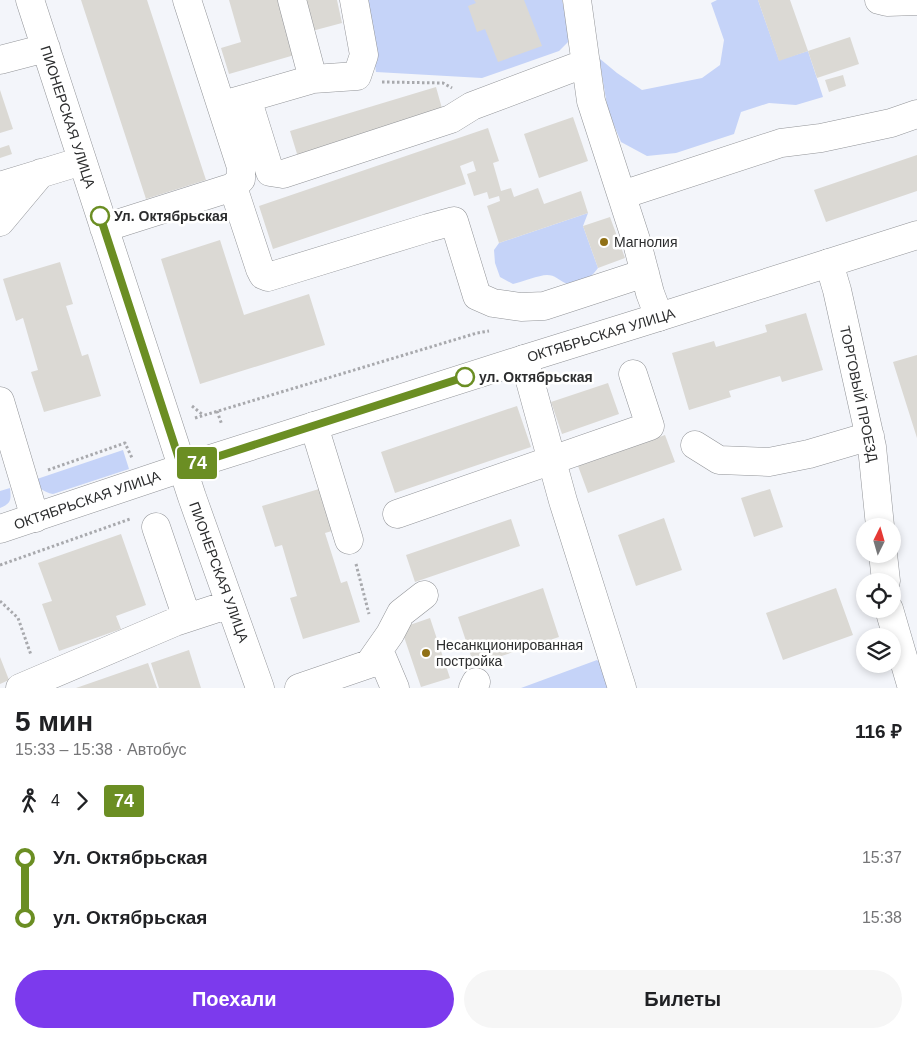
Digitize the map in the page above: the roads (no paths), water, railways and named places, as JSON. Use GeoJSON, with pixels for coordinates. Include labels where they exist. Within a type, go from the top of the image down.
{"type":"FeatureCollection","features":[{"type":"Feature","properties":{"kind":"street","name":"ПИОНЕРСКАЯ УЛИЦА"},"geometry":{"type":"LineString","coordinates":[[30,0],[182,468],[260,688]]}},
{"type":"Feature","properties":{"kind":"street"},"geometry":{"type":"LineString","coordinates":[[187,0],[234,102],[270,172],[283,174],[451,119],[472,106],[586,63]]}},
{"type":"Feature","properties":{"kind":"street"},"geometry":{"type":"LineString","coordinates":[[207,0],[218,34]]}},
{"type":"Feature","properties":{"kind":"street"},"geometry":{"type":"LineString","coordinates":[[292,0],[313,79]]}},
{"type":"Feature","properties":{"kind":"street"},"geometry":{"type":"LineString","coordinates":[[234,102],[313,79],[357,76],[364,55],[354,0]]}},
{"type":"Feature","properties":{"kind":"street"},"geometry":{"type":"LineString","coordinates":[[577,0],[591,101],[659,317]]}},
{"type":"Feature","properties":{"kind":"street"},"geometry":{"type":"LineString","coordinates":[[879,0],[888,2],[917,1]]}},
{"type":"Feature","properties":{"kind":"street"},"geometry":{"type":"LineString","coordinates":[[0,60],[46,48]]}},
{"type":"Feature","properties":{"kind":"street"},"geometry":{"type":"LineString","coordinates":[[104,228],[233,187],[241,180],[242,167],[234,102]]}},
{"type":"Feature","properties":{"kind":"street"},"geometry":{"type":"LineString","coordinates":[[622,195],[781,143],[820,138],[891,123],[917,114]]}},
{"type":"Feature","properties":{"kind":"street"},"geometry":{"type":"LineString","coordinates":[[0,186],[82,161]]}},
{"type":"Feature","properties":{"kind":"street"},"geometry":{"type":"LineString","coordinates":[[0,222],[42,173]]}},
{"type":"Feature","properties":{"kind":"street"},"geometry":{"type":"LineString","coordinates":[[233,187],[260,269],[263,275],[268,277],[454,221],[477,296],[493,303],[521,307],[544,306],[645,273]]}},
{"type":"Feature","properties":{"kind":"street","name":"ОКТЯБРЬСКАЯ УЛИЦА"},"geometry":{"type":"LineString","coordinates":[[0,529],[182,468],[917,235]]}},
{"type":"Feature","properties":{"kind":"street","name":"ТОРГОВЫЙ ПРОЕЗД"},"geometry":{"type":"LineString","coordinates":[[829,263],[837,290],[870,436],[879,518]]}},
{"type":"Feature","properties":{"kind":"street"},"geometry":{"type":"LineString","coordinates":[[524,359],[563,501],[622,688]]}},
{"type":"Feature","properties":{"kind":"street"},"geometry":{"type":"LineString","coordinates":[[397,514],[650,426],[633,374]]}},
{"type":"Feature","properties":{"kind":"street"},"geometry":{"type":"LineString","coordinates":[[0,401],[34,518]]}},
{"type":"Feature","properties":{"kind":"street"},"geometry":{"type":"LineString","coordinates":[[314,426],[349,540]]}},
{"type":"Feature","properties":{"kind":"street"},"geometry":{"type":"LineString","coordinates":[[695,444],[719,460],[769,462],[809,454],[870,436]]}},
{"type":"Feature","properties":{"kind":"street"},"geometry":{"type":"LineString","coordinates":[[145,522],[187,618]]}},
{"type":"Feature","properties":{"kind":"street"},"geometry":{"type":"LineString","coordinates":[[299,688],[369,664],[390,634],[401,613],[424,595]]}},
{"type":"Feature","properties":{"kind":"street"},"geometry":{"type":"LineString","coordinates":[[30,684],[175,622],[230,604]]}},
{"type":"Feature","properties":{"kind":"street"},"geometry":{"type":"LineString","coordinates":[[892,618],[912,688]]}},
{"type":"Feature","properties":{"kind":"street"},"geometry":{"type":"LineString","coordinates":[[379,650],[395,688]]}},
{"type":"Feature","properties":{"kind":"place","name":"Ул. Октябрьская"},"geometry":{"type":"Point","coordinates":[100,216]}},
{"type":"Feature","properties":{"kind":"place","name":"Магнолия"},"geometry":{"type":"Point","coordinates":[604,242]}},
{"type":"Feature","properties":{"kind":"place","name":"ул. Октябрьская"},"geometry":{"type":"Point","coordinates":[465,377]}},
{"type":"Feature","properties":{"kind":"place","name":"Несанкционированная постройка"},"geometry":{"type":"Point","coordinates":[426,653]}}]}
